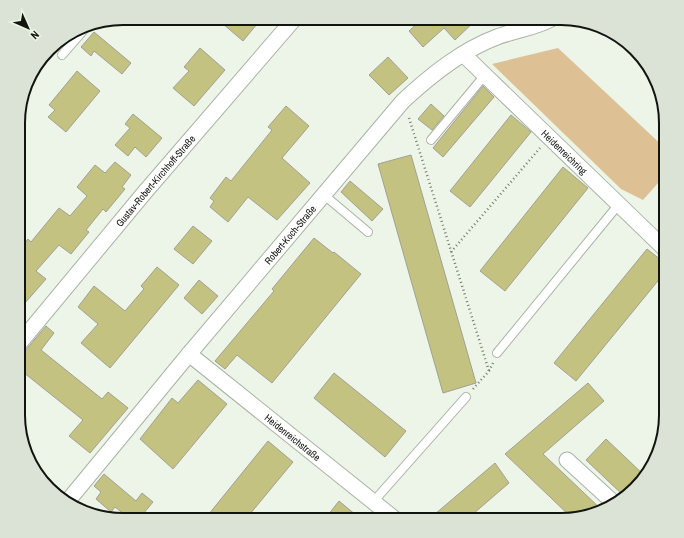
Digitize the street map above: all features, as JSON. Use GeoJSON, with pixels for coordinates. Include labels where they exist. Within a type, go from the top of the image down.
{"type":"FeatureCollection","features":[{"type":"Feature","properties":{"kind":"street","name":"Gustav-Robert-Kirchhoff-Straße"},"geometry":{"type":"LineString","coordinates":[[25,337],[145,192],[289,25]]}},
{"type":"Feature","properties":{"kind":"street","name":"Robert-Koch-Straße"},"geometry":{"type":"LineString","coordinates":[[70,497],[189,354],[404,101],[426,79],[463,54],[498,36],[535,25]]}},
{"type":"Feature","properties":{"kind":"street","name":"Heidenreichring"},"geometry":{"type":"LineString","coordinates":[[463,54],[659,243]]}},
{"type":"Feature","properties":{"kind":"street","name":"Heidenreichstraße"},"geometry":{"type":"LineString","coordinates":[[189,354],[388,513]]}},
{"type":"Feature","properties":{"kind":"street"},"geometry":{"type":"LineString","coordinates":[[567,460],[611,500]]}},
{"type":"Feature","properties":{"kind":"lane"},"geometry":{"type":"LineString","coordinates":[[62,55],[80,35]]}},
{"type":"Feature","properties":{"kind":"lane"},"geometry":{"type":"LineString","coordinates":[[431,140],[485,74]]}},
{"type":"Feature","properties":{"kind":"lane"},"geometry":{"type":"LineString","coordinates":[[324,194],[368,232]]}},
{"type":"Feature","properties":{"kind":"lane"},"geometry":{"type":"LineString","coordinates":[[497,353],[619,204]]}},
{"type":"Feature","properties":{"kind":"lane"},"geometry":{"type":"LineString","coordinates":[[374,501],[466,397]]}},
{"type":"Feature","properties":{"kind":"path"},"geometry":{"type":"LineString","coordinates":[[404,101],[489,371]]}},
{"type":"Feature","properties":{"kind":"path"},"geometry":{"type":"LineString","coordinates":[[451,252],[549,137]]}},
{"type":"Feature","properties":{"kind":"path"},"geometry":{"type":"LineString","coordinates":[[466,397],[489,371],[497,353]]}},
{"type":"Feature","properties":{"kind":"shaded area"},"geometry":{"type":"Polygon","coordinates":[[[558,48],[659,142],[659,182],[643,200],[621,189],[492,64],[558,48]]]}},
{"type":"Feature","properties":{"kind":"building"},"geometry":{"type":"Polygon","coordinates":[[[224,25],[256,25],[243,41],[224,25]]]}},
{"type":"Feature","properties":{"kind":"building"},"geometry":{"type":"Polygon","coordinates":[[[415,25],[471,25],[455,40],[444,28],[423,47],[409,31],[415,25]]]}},
{"type":"Feature","properties":{"kind":"building"},"geometry":{"type":"Polygon","coordinates":[[[94,32],[131,63],[122,74],[94,51],[91,56],[81,47],[94,32]]]}},
{"type":"Feature","properties":{"kind":"building"},"geometry":{"type":"Polygon","coordinates":[[[200,48],[225,70],[194,106],[173,88],[189,71],[184,67],[200,48]]]}},
{"type":"Feature","properties":{"kind":"building"},"geometry":{"type":"Polygon","coordinates":[[[388,57],[408,78],[389,95],[369,75],[388,57]]]}},
{"type":"Feature","properties":{"kind":"building"},"geometry":{"type":"Polygon","coordinates":[[[77,71],[100,91],[66,132],[48,117],[55,110],[49,105],[77,71]]]}},
{"type":"Feature","properties":{"kind":"building"},"geometry":{"type":"Polygon","coordinates":[[[483,86],[494,97],[443,157],[433,148],[483,86]]]}},
{"type":"Feature","properties":{"kind":"building"},"geometry":{"type":"Polygon","coordinates":[[[431,104],[444,116],[432,130],[418,119],[431,104]]]}},
{"type":"Feature","properties":{"kind":"building"},"geometry":{"type":"Polygon","coordinates":[[[286,106],[309,126],[282,158],[310,183],[277,220],[248,197],[228,222],[210,207],[214,201],[210,198],[226,177],[231,181],[272,130],[268,127],[286,106]]]}},
{"type":"Feature","properties":{"kind":"building"},"geometry":{"type":"Polygon","coordinates":[[[133,114],[162,138],[146,157],[135,147],[128,156],[115,145],[130,128],[125,124],[133,114]]]}},
{"type":"Feature","properties":{"kind":"building"},"geometry":{"type":"Polygon","coordinates":[[[511,115],[531,132],[470,207],[450,191],[511,115]]]}},
{"type":"Feature","properties":{"kind":"building"},"geometry":{"type":"Polygon","coordinates":[[[411,155],[476,383],[443,393],[378,164],[411,155]]]}},
{"type":"Feature","properties":{"kind":"building"},"geometry":{"type":"Polygon","coordinates":[[[115,162],[131,175],[122,187],[125,189],[106,212],[103,209],[86,230],[89,232],[71,254],[59,245],[36,271],[46,279],[25,303],[25,243],[28,239],[31,242],[59,208],[70,216],[87,196],[77,187],[95,165],[105,173],[115,162]]]}},
{"type":"Feature","properties":{"kind":"building"},"geometry":{"type":"Polygon","coordinates":[[[563,167],[588,188],[505,291],[480,271],[563,167]]]}},
{"type":"Feature","properties":{"kind":"building"},"geometry":{"type":"Polygon","coordinates":[[[350,181],[383,209],[372,221],[341,192],[350,181]]]}},
{"type":"Feature","properties":{"kind":"building"},"geometry":{"type":"Polygon","coordinates":[[[193,226],[212,241],[193,264],[174,249],[193,226]]]}},
{"type":"Feature","properties":{"kind":"building"},"geometry":{"type":"Polygon","coordinates":[[[314,238],[361,274],[272,383],[237,355],[225,369],[215,361],[274,291],[272,289],[314,238]]]}},
{"type":"Feature","properties":{"kind":"building"},"geometry":{"type":"Polygon","coordinates":[[[647,249],[659,258],[659,280],[576,381],[554,363],[647,249]]]}},
{"type":"Feature","properties":{"kind":"building"},"geometry":{"type":"Polygon","coordinates":[[[157,267],[179,285],[110,368],[81,343],[98,324],[78,307],[94,286],[125,311],[144,289],[141,286],[157,267]]]}},
{"type":"Feature","properties":{"kind":"building"},"geometry":{"type":"Polygon","coordinates":[[[199,280],[218,296],[202,314],[184,298],[199,280]]]}},
{"type":"Feature","properties":{"kind":"building"},"geometry":{"type":"Polygon","coordinates":[[[46,326],[54,333],[41,350],[102,399],[108,392],[128,408],[90,453],[69,436],[83,420],[25,374],[25,351],[46,326]]]}},
{"type":"Feature","properties":{"kind":"building"},"geometry":{"type":"Polygon","coordinates":[[[334,373],[406,431],[385,457],[314,398],[334,373]]]}},
{"type":"Feature","properties":{"kind":"building"},"geometry":{"type":"Polygon","coordinates":[[[198,380],[227,404],[173,469],[140,439],[172,398],[178,403],[198,380]]]}},
{"type":"Feature","properties":{"kind":"building"},"geometry":{"type":"Polygon","coordinates":[[[588,383],[604,401],[543,454],[598,506],[587,510],[566,513],[505,454],[588,383]]]}},
{"type":"Feature","properties":{"kind":"building"},"geometry":{"type":"Polygon","coordinates":[[[606,439],[641,472],[635,480],[621,493],[586,460],[606,439]]]}},
{"type":"Feature","properties":{"kind":"building"},"geometry":{"type":"Polygon","coordinates":[[[268,441],[293,462],[251,513],[210,513],[268,441]]]}},
{"type":"Feature","properties":{"kind":"building"},"geometry":{"type":"Polygon","coordinates":[[[495,463],[509,483],[474,513],[436,513],[495,463]]]}},
{"type":"Feature","properties":{"kind":"building"},"geometry":{"type":"Polygon","coordinates":[[[104,474],[136,501],[142,493],[153,502],[144,513],[123,513],[115,507],[111,512],[96,499],[101,492],[94,486],[104,474]]]}},
{"type":"Feature","properties":{"kind":"building"},"geometry":{"type":"Polygon","coordinates":[[[339,501],[354,513],[330,513],[339,501]]]}}]}
